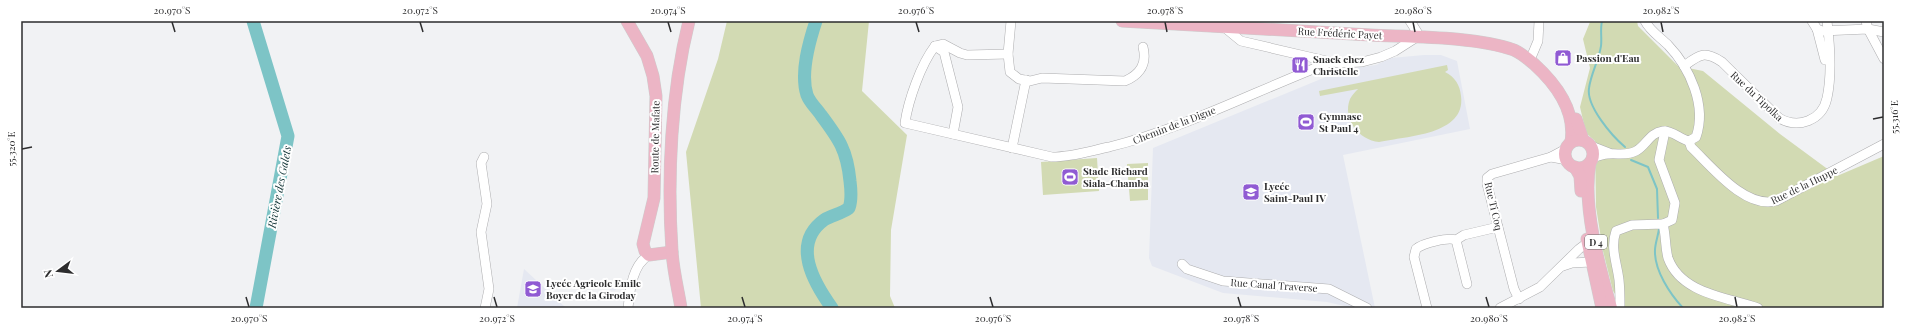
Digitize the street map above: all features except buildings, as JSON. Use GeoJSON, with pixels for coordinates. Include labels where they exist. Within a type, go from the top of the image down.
{"type":"FeatureCollection","features":[{"type":"Feature","properties":{"kind":"main road","name":"Route de Mafate"},"geometry":{"type":"LineString","coordinates":[[627,21],[647,56],[653,76],[656,96],[654,190],[642,244],[644,251],[649,255]]}},
{"type":"Feature","properties":{"kind":"main road"},"geometry":{"type":"LineString","coordinates":[[681,308],[672,252],[669,186],[676,87],[689,21]]}},
{"type":"Feature","properties":{"kind":"main road","name":"Rue Frédéric Payet"},"geometry":{"type":"LineString","coordinates":[[1122,21],[1223,24],[1417,34],[1499,46],[1530,58]]}},
{"type":"Feature","properties":{"kind":"main road","name":"Rue Frédéric Payet"},"geometry":{"type":"LineString","coordinates":[[1236,21],[1401,34]]}},
{"type":"Feature","properties":{"kind":"main road","name":"D 4"},"geometry":{"type":"LineString","coordinates":[[1530,58],[1549,73],[1565,95],[1572,107],[1587,143],[1592,160],[1587,192],[1593,251],[1611,308]]}},
{"type":"Feature","properties":{"kind":"main road","name":"D 4"},"geometry":{"type":"LineString","coordinates":[[1530,58],[1562,95],[1568,108],[1572,132],[1570,155],[1580,176],[1602,308]]}},
{"type":"Feature","properties":{"kind":"main road"},"geometry":{"type":"LineString","coordinates":[[1587,143],[1570,155],[1584,167],[1592,160]]}},
{"type":"Feature","properties":{"kind":"main road"},"geometry":{"type":"LineString","coordinates":[[649,255],[672,252]]}},
{"type":"Feature","properties":{"kind":"street"},"geometry":{"type":"LineString","coordinates":[[1011,21],[1008,54],[1010,72],[1019,79],[1026,80],[1042,78],[1125,81],[1134,76],[1142,68],[1145,56],[1143,47]]}},
{"type":"Feature","properties":{"kind":"street"},"geometry":{"type":"LineString","coordinates":[[1410,21],[1417,34]]}},
{"type":"Feature","properties":{"kind":"street"},"geometry":{"type":"LineString","coordinates":[[1530,58],[1538,41],[1539,21]]}},
{"type":"Feature","properties":{"kind":"street"},"geometry":{"type":"LineString","coordinates":[[1644,21],[1648,27],[1669,46],[1684,66],[1692,81],[1700,111],[1700,125],[1696,137],[1689,141]]}},
{"type":"Feature","properties":{"kind":"street"},"geometry":{"type":"LineString","coordinates":[[1812,21],[1817,29],[1829,75]]}},
{"type":"Feature","properties":{"kind":"street","name":"Chemin de la Digue"},"geometry":{"type":"LineString","coordinates":[[1223,24],[1241,41],[1331,62],[1362,62],[1395,51],[1417,34]]}},
{"type":"Feature","properties":{"kind":"street"},"geometry":{"type":"LineString","coordinates":[[1817,29],[1827,25],[1867,25],[1884,32]]}},
{"type":"Feature","properties":{"kind":"street"},"geometry":{"type":"LineString","coordinates":[[1827,25],[1829,75]]}},
{"type":"Feature","properties":{"kind":"street"},"geometry":{"type":"LineString","coordinates":[[1867,25],[1884,59]]}},
{"type":"Feature","properties":{"kind":"street"},"geometry":{"type":"LineString","coordinates":[[1395,51],[1401,34]]}},
{"type":"Feature","properties":{"kind":"street","name":"Chemin de la Digue"},"geometry":{"type":"LineString","coordinates":[[1008,54],[968,55],[946,49],[943,44],[935,46],[921,71],[906,114],[905,123],[1052,157],[1069,157],[1133,141],[1166,130],[1331,62]]}},
{"type":"Feature","properties":{"kind":"street"},"geometry":{"type":"LineString","coordinates":[[946,49],[958,107],[952,134]]}},
{"type":"Feature","properties":{"kind":"street","name":"Rue du Tipolka"},"geometry":{"type":"LineString","coordinates":[[1684,66],[1697,56],[1704,54],[1713,56],[1722,62],[1779,118],[1788,123],[1798,124],[1810,120],[1819,112],[1827,99],[1829,75]]}},
{"type":"Feature","properties":{"kind":"street"},"geometry":{"type":"LineString","coordinates":[[1012,148],[1026,80]]}},
{"type":"Feature","properties":{"kind":"street"},"geometry":{"type":"LineString","coordinates":[[1592,160],[1609,154],[1625,154],[1636,151],[1654,134],[1665,131],[1659,160],[1675,203],[1672,220],[1663,224],[1632,225],[1616,231],[1614,238],[1614,255],[1619,279],[1620,308]]}},
{"type":"Feature","properties":{"kind":"street","name":"Rue de la Huppe"},"geometry":{"type":"LineString","coordinates":[[1665,131],[1671,132],[1682,140],[1689,141],[1692,147],[1729,185],[1746,196],[1766,203],[1776,201],[1884,144]]}},
{"type":"Feature","properties":{"kind":"street"},"geometry":{"type":"LineString","coordinates":[[1587,143],[1609,154]]}},
{"type":"Feature","properties":{"kind":"street","name":"Rue Ti Coq"},"geometry":{"type":"LineString","coordinates":[[1520,299],[1514,289],[1487,184],[1488,176],[1551,157],[1570,155]]}},
{"type":"Feature","properties":{"kind":"street"},"geometry":{"type":"LineString","coordinates":[[484,157],[481,163],[487,204],[481,232],[489,290],[485,308]]}},
{"type":"Feature","properties":{"kind":"street"},"geometry":{"type":"LineString","coordinates":[[1663,224],[1668,258],[1682,279],[1693,286],[1718,296],[1758,308]]}},
{"type":"Feature","properties":{"kind":"street"},"geometry":{"type":"LineString","coordinates":[[1456,240],[1464,235],[1498,227]]}},
{"type":"Feature","properties":{"kind":"street"},"geometry":{"type":"LineString","coordinates":[[1427,308],[1414,253],[1422,246],[1451,238],[1456,240]]}},
{"type":"Feature","properties":{"kind":"street"},"geometry":{"type":"LineString","coordinates":[[1456,240],[1468,284]]}},
{"type":"Feature","properties":{"kind":"street"},"geometry":{"type":"LineString","coordinates":[[1500,308],[1520,299],[1540,287],[1579,249],[1593,251]]}},
{"type":"Feature","properties":{"kind":"street"},"geometry":{"type":"LineString","coordinates":[[1562,267],[1593,251]]}},
{"type":"Feature","properties":{"kind":"street"},"geometry":{"type":"LineString","coordinates":[[628,308],[633,278],[638,264],[649,255]]}},
{"type":"Feature","properties":{"kind":"street","name":"Rue Canal Traverse"},"geometry":{"type":"LineString","coordinates":[[1182,264],[1187,269],[1223,281],[1329,289],[1367,308]]}},
{"type":"Feature","properties":{"kind":"shaded area","name":"Lycée Saint-Paul IV"},"geometry":{"type":"Polygon","coordinates":[[[1441,55],[1457,61],[1470,129],[1343,155],[1375,308],[1353,308],[1327,302],[1223,293],[1152,266],[1149,258],[1153,148],[1346,69],[1376,65],[1391,58],[1441,55]]]}},
{"type":"Feature","properties":{"kind":"shaded area","name":"Lycée Agricole Emile Boyer de la Giroday"},"geometry":{"type":"Polygon","coordinates":[[[524,269],[566,308],[517,308],[524,269]]]}},
{"type":"Feature","properties":{"kind":"shaded area"},"geometry":{"type":"Polygon","coordinates":[[[613,281],[618,286],[613,291],[608,286],[613,281]]]}},
{"type":"Feature","properties":{"kind":"green space"},"geometry":{"type":"Polygon","coordinates":[[[727,21],[869,21],[862,91],[907,135],[891,230],[890,296],[895,308],[701,308],[686,152],[718,59],[727,21]]]}},
{"type":"Feature","properties":{"kind":"green space"},"geometry":{"type":"Polygon","coordinates":[[[1637,21],[1638,26],[1678,66],[1703,71],[1780,134],[1837,176],[1884,156],[1884,308],[1625,308],[1613,291],[1603,251],[1596,207],[1595,141],[1586,133],[1580,107],[1590,68],[1583,39],[1590,22],[1637,21]]]}},
{"type":"Feature","properties":{"kind":"green space"},"geometry":{"type":"Polygon","coordinates":[[[1447,65],[1448,70],[1445,72],[1454,79],[1459,88],[1461,96],[1460,109],[1454,119],[1445,126],[1419,135],[1379,142],[1372,140],[1359,133],[1350,121],[1348,114],[1350,99],[1358,89],[1320,96],[1319,91],[1447,65]]]}},
{"type":"Feature","properties":{"kind":"green space","name":"Stade Richard Siala-Chamba"},"geometry":{"type":"Polygon","coordinates":[[[1097,158],[1099,191],[1043,195],[1041,162],[1097,158]]]}},
{"type":"Feature","properties":{"kind":"green space"},"geometry":{"type":"Polygon","coordinates":[[[1148,163],[1148,200],[1130,201],[1127,164],[1148,163]]]}},
{"type":"Feature","properties":{"kind":"waterway","name":"Rivière des Galets"},"geometry":{"type":"LineString","coordinates":[[253,21],[288,136],[256,308]]}},
{"type":"Feature","properties":{"kind":"waterway"},"geometry":{"type":"LineString","coordinates":[[816,21],[806,58],[804,77],[805,86],[810,101],[833,131],[841,145],[849,170],[851,191],[851,202],[849,208],[824,220],[814,230],[809,240],[807,252],[813,275],[832,308]]}},
{"type":"Feature","properties":{"kind":"waterway"},"geometry":{"type":"LineString","coordinates":[[1602,21],[1601,46],[1590,82],[1589,95],[1601,120],[1613,136],[1625,147]]}},
{"type":"Feature","properties":{"kind":"waterway"},"geometry":{"type":"LineString","coordinates":[[1631,160],[1648,167],[1657,189],[1658,218]]}},
{"type":"Feature","properties":{"kind":"waterway"},"geometry":{"type":"LineString","coordinates":[[1659,229],[1655,245],[1655,258],[1657,266],[1668,289],[1683,308]]}},
{"type":"Feature","properties":{"kind":"place","name":"Passion d'Eau"},"geometry":{"type":"Point","coordinates":[1563,58]}},
{"type":"Feature","properties":{"kind":"place","name":"Snack chez Christelle"},"geometry":{"type":"Point","coordinates":[1300,65]}},
{"type":"Feature","properties":{"kind":"place","name":"Gymnase St Paul 4"},"geometry":{"type":"Point","coordinates":[1306,122]}},
{"type":"Feature","properties":{"kind":"place","name":"Stade Richard Siala-Chamba"},"geometry":{"type":"Point","coordinates":[1070,177]}},
{"type":"Feature","properties":{"kind":"place","name":"Lycée Saint-Paul IV"},"geometry":{"type":"Point","coordinates":[1251,192]}},
{"type":"Feature","properties":{"kind":"place","name":"Lycée Agricole Emile Boyer de la Giroday"},"geometry":{"type":"Point","coordinates":[533,289]}}]}
